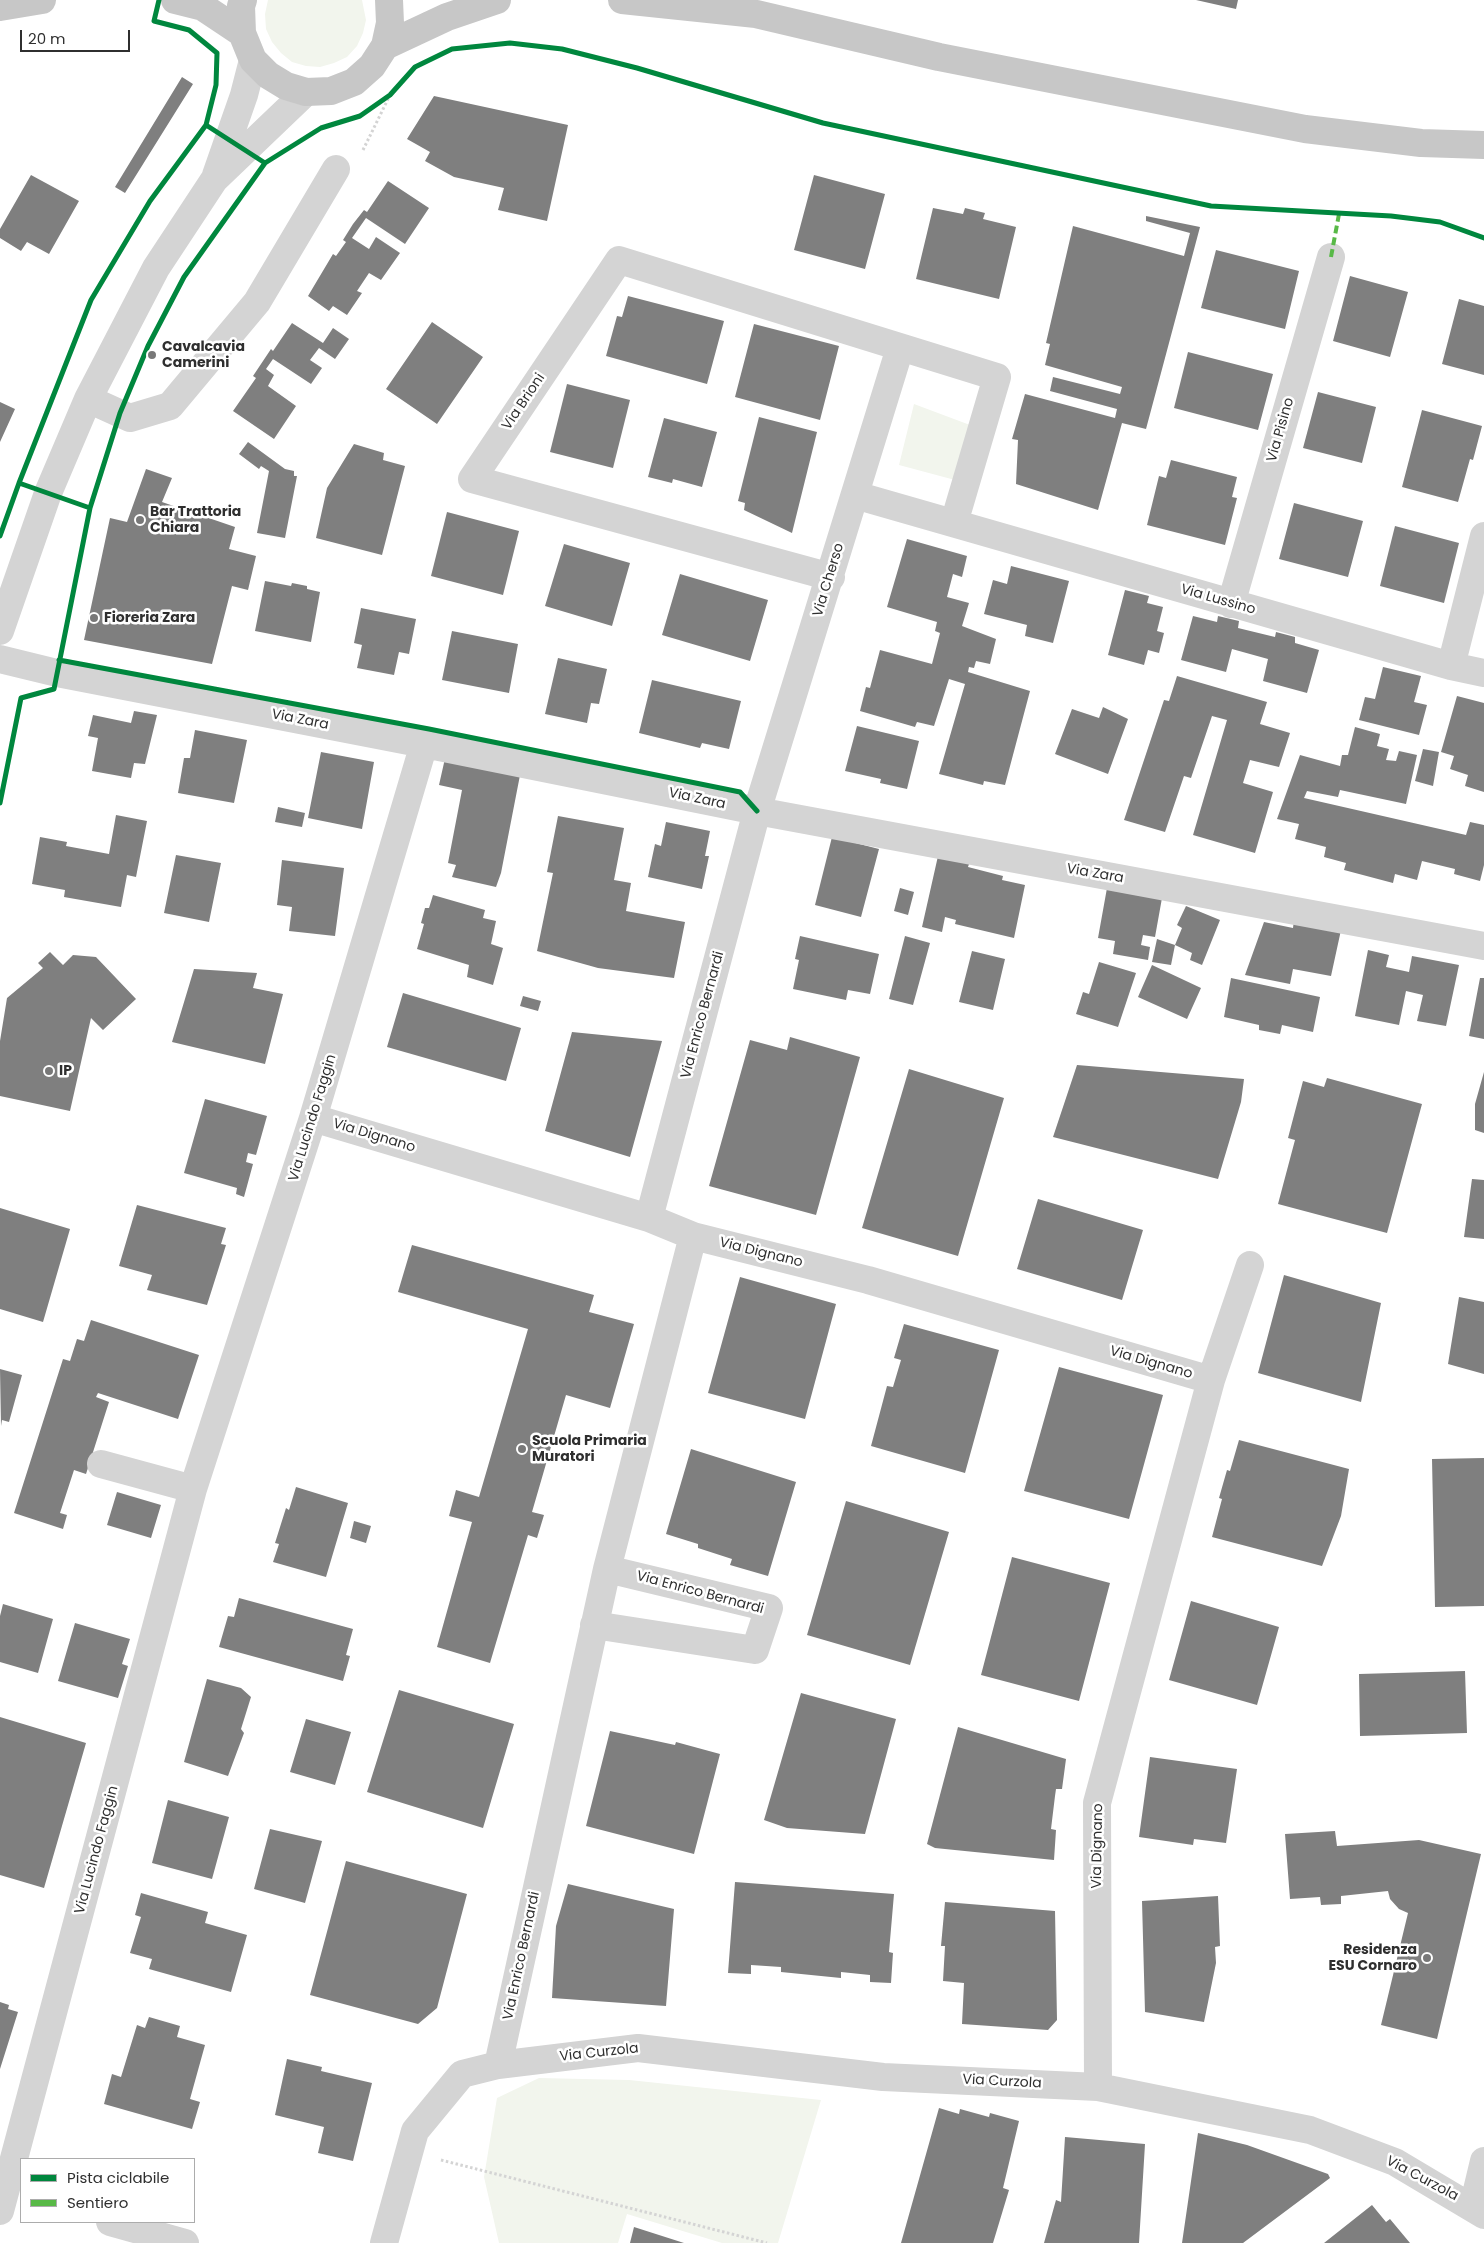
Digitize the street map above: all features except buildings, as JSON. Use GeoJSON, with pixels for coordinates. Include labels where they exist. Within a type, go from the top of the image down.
{"type":"FeatureCollection","features":[{"type":"Feature","properties":{"kind":"main road"},"geometry":{"type":"LineString","coordinates":[[0,7],[42,0]]}},
{"type":"Feature","properties":{"kind":"main road"},"geometry":{"type":"LineString","coordinates":[[175,0],[203,7],[242,33]]}},
{"type":"Feature","properties":{"kind":"main road"},"geometry":{"type":"LineString","coordinates":[[243,0],[241,6],[242,33],[253,60],[268,75],[286,86],[306,92],[331,91],[354,82],[372,66],[385,46],[390,23],[389,0]]}},
{"type":"Feature","properties":{"kind":"main road"},"geometry":{"type":"LineString","coordinates":[[385,46],[447,17],[497,0]]}},
{"type":"Feature","properties":{"kind":"main road"},"geometry":{"type":"LineString","coordinates":[[622,0],[756,14],[939,57],[1306,129],[1421,143],[1484,145]]}},
{"type":"Feature","properties":{"kind":"street"},"geometry":{"type":"LineString","coordinates":[[214,180],[244,95],[253,60]]}},
{"type":"Feature","properties":{"kind":"street"},"geometry":{"type":"LineString","coordinates":[[0,631],[48,493],[88,399],[156,268],[214,180],[306,92]]}},
{"type":"Feature","properties":{"kind":"street"},"geometry":{"type":"LineString","coordinates":[[88,399],[130,418],[170,406],[257,302],[336,169]]}},
{"type":"Feature","properties":{"kind":"street","name":"Via Pisino"},"geometry":{"type":"LineString","coordinates":[[1232,604],[1331,257]]}},
{"type":"Feature","properties":{"kind":"street","name":"Via Brioni"},"geometry":{"type":"LineString","coordinates":[[831,577],[472,480],[619,260],[900,348]]}},
{"type":"Feature","properties":{"kind":"street"},"geometry":{"type":"LineString","coordinates":[[900,348],[997,377],[954,523]]}},
{"type":"Feature","properties":{"kind":"street","name":"Via Cherso"},"geometry":{"type":"LineString","coordinates":[[757,812],[831,577],[900,348]]}},
{"type":"Feature","properties":{"kind":"street","name":"Via Lussino"},"geometry":{"type":"LineString","coordinates":[[856,495],[1232,604],[1451,666],[1484,673]]}},
{"type":"Feature","properties":{"kind":"street"},"geometry":{"type":"LineString","coordinates":[[1451,666],[1484,536]]}},
{"type":"Feature","properties":{"kind":"street","name":"Via Zara"},"geometry":{"type":"LineString","coordinates":[[0,659],[56,673],[424,744],[757,812],[1484,946]]}},
{"type":"Feature","properties":{"kind":"street","name":"Via Lucindo Faggin"},"geometry":{"type":"LineString","coordinates":[[6,2197],[193,1489],[313,1118],[424,744]]}},
{"type":"Feature","properties":{"kind":"street","name":"Via Enrico Bernardi"},"geometry":{"type":"LineString","coordinates":[[649,1218],[757,812]]}},
{"type":"Feature","properties":{"kind":"street","name":"Via Dignano"},"geometry":{"type":"LineString","coordinates":[[313,1118],[649,1218],[693,1236],[868,1280],[1212,1380]]}},
{"type":"Feature","properties":{"kind":"street","name":"Via Enrico Bernardi"},"geometry":{"type":"LineString","coordinates":[[498,2065],[594,1624],[693,1236]]}},
{"type":"Feature","properties":{"kind":"street","name":"Via Dignano"},"geometry":{"type":"LineString","coordinates":[[1098,2087],[1097,1803],[1212,1380],[1250,1265]]}},
{"type":"Feature","properties":{"kind":"street"},"geometry":{"type":"LineString","coordinates":[[101,1464],[193,1489]]}},
{"type":"Feature","properties":{"kind":"street","name":"Via Enrico Bernardi"},"geometry":{"type":"LineString","coordinates":[[594,1624],[755,1650],[769,1608],[607,1569]]}},
{"type":"Feature","properties":{"kind":"street","name":"Via Curzola"},"geometry":{"type":"LineString","coordinates":[[498,2065],[638,2048],[883,2077],[1098,2087],[1310,2130],[1394,2162],[1478,2211]]}},
{"type":"Feature","properties":{"kind":"street"},"geometry":{"type":"LineString","coordinates":[[384,2243],[415,2131],[462,2074],[498,2065]]}},
{"type":"Feature","properties":{"kind":"street"},"geometry":{"type":"LineString","coordinates":[[1478,2211],[1484,2161]]}},
{"type":"Feature","properties":{"kind":"street"},"geometry":{"type":"LineString","coordinates":[[114,2223],[185,2243]]}},
{"type":"Feature","properties":{"kind":"path"},"geometry":{"type":"LineString","coordinates":[[336,169],[352,173],[390,95]]}},
{"type":"Feature","properties":{"kind":"path"},"geometry":{"type":"LineString","coordinates":[[410,2152],[768,2243]]}},
{"type":"Feature","properties":{"kind":"shaded area"},"geometry":{"type":"Polygon","coordinates":[[[268,0],[362,0],[366,20],[363,33],[357,46],[347,57],[334,63],[320,67],[292,62],[272,42],[266,29],[265,14],[268,0]]]}},
{"type":"Feature","properties":{"kind":"shaded area"},"geometry":{"type":"Polygon","coordinates":[[[914,404],[970,425],[955,480],[899,465],[914,404]]]}},
{"type":"Feature","properties":{"kind":"shaded area"},"geometry":{"type":"Polygon","coordinates":[[[539,2078],[629,2080],[821,2100],[778,2243],[722,2243],[627,2214],[618,2243],[499,2243],[484,2177],[497,2098],[539,2078]]]}},
{"type":"Feature","properties":{"kind":"marked path"},"geometry":{"type":"LineString","coordinates":[[1331,257],[1339,214]]}},
{"type":"Feature","properties":{"kind":"cycle path"},"geometry":{"type":"LineString","coordinates":[[0,536],[91,300],[150,201],[206,125],[216,85],[217,53],[189,30],[154,21],[159,0]]}},
{"type":"Feature","properties":{"kind":"cycle path"},"geometry":{"type":"LineString","coordinates":[[0,803],[21,698],[54,689],[90,508],[120,413],[148,346],[184,277],[265,163],[321,128],[360,116],[390,95],[415,67],[452,49],[510,43],[562,49],[637,68],[823,123],[1211,206],[1391,216],[1440,222],[1484,238]]}},
{"type":"Feature","properties":{"kind":"cycle path"},"geometry":{"type":"LineString","coordinates":[[206,125],[265,163]]}},
{"type":"Feature","properties":{"kind":"cycle path"},"geometry":{"type":"LineString","coordinates":[[19,483],[90,508]]}},
{"type":"Feature","properties":{"kind":"cycle path"},"geometry":{"type":"LineString","coordinates":[[59,660],[429,729],[740,792],[757,811]]}},
{"type":"Feature","properties":{"kind":"place","name":"Cavalcavia Camerini"},"geometry":{"type":"Point","coordinates":[152,355]}},
{"type":"Feature","properties":{"kind":"place","name":"Bar Trattoria Chiara"},"geometry":{"type":"Point","coordinates":[140,520]}},
{"type":"Feature","properties":{"kind":"place","name":"Fioreria Zara"},"geometry":{"type":"Point","coordinates":[94,618]}},
{"type":"Feature","properties":{"kind":"place","name":"IP"},"geometry":{"type":"Point","coordinates":[49,1071]}},
{"type":"Feature","properties":{"kind":"place","name":"Scuola Primaria Muratori"},"geometry":{"type":"Point","coordinates":[522,1449]}},
{"type":"Feature","properties":{"kind":"place","name":"Residenza ESU Cornaro"},"geometry":{"type":"Point","coordinates":[1427,1958]}}]}
